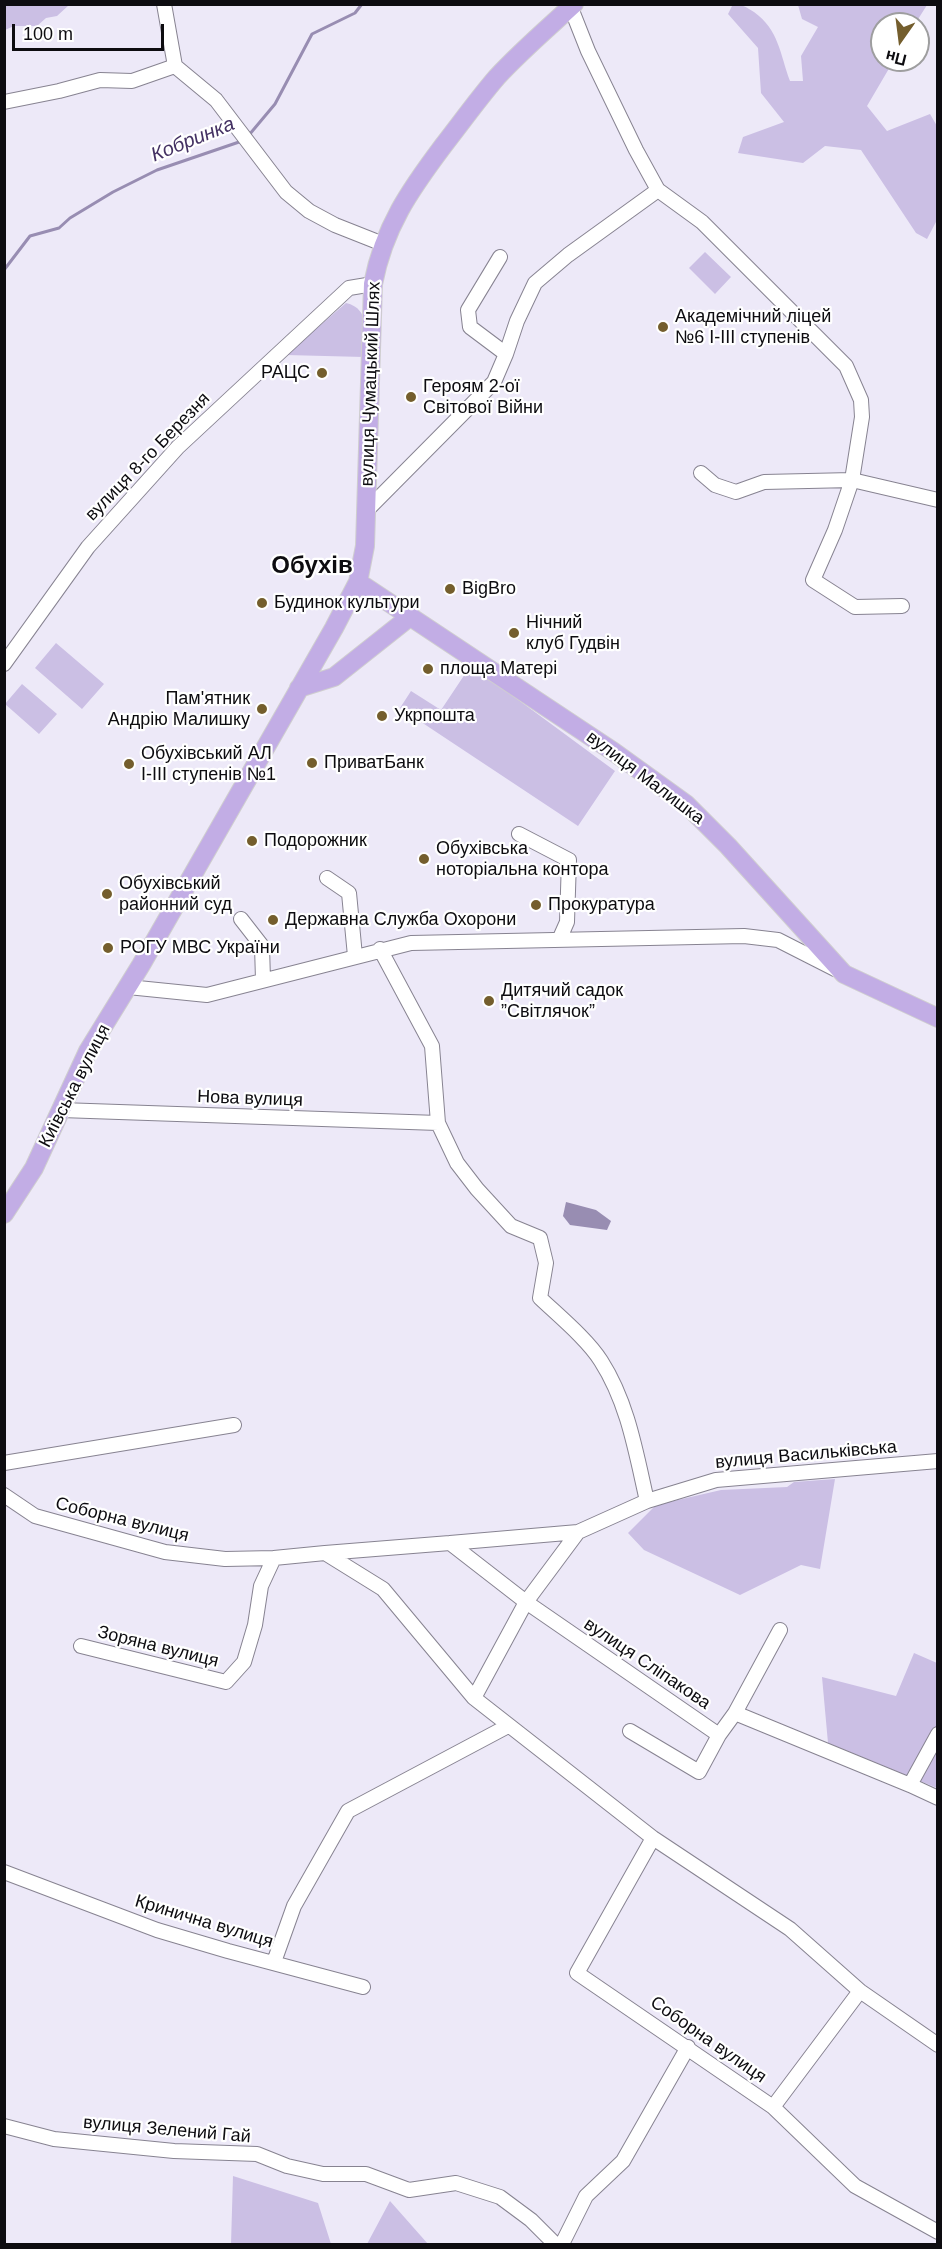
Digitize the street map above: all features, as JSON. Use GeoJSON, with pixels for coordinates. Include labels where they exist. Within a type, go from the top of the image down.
{"type":"FeatureCollection","features":[{"type":"Feature","properties":{"kind":"main road","name":"вулиця Чумацький Шлях"},"geometry":{"type":"LineString","coordinates":[[358,582],[365,546],[374,284],[383,244],[404,200],[475,103],[532,41],[572,6]]}},
{"type":"Feature","properties":{"kind":"main road","name":"вулиця Малишка"},"geometry":{"type":"LineString","coordinates":[[358,582],[614,752],[686,804],[728,846],[844,974],[938,1018]]}},
{"type":"Feature","properties":{"kind":"main road","name":"Київська вулиця"},"geometry":{"type":"LineString","coordinates":[[4,1214],[34,1168],[88,1051],[128,987],[358,582]]}},
{"type":"Feature","properties":{"kind":"main road"},"geometry":{"type":"LineString","coordinates":[[299,688],[334,677],[411,616]]}},
{"type":"Feature","properties":{"kind":"street"},"geometry":{"type":"LineString","coordinates":[[164,4],[175,66],[216,100],[286,192],[309,211],[335,225],[383,244]]}},
{"type":"Feature","properties":{"kind":"street"},"geometry":{"type":"LineString","coordinates":[[572,6],[588,51],[658,190],[702,222],[846,366],[861,400],[862,417],[852,480],[835,530],[813,580],[855,607],[902,606]]}},
{"type":"Feature","properties":{"kind":"street"},"geometry":{"type":"LineString","coordinates":[[4,102],[100,80],[132,81],[175,66]]}},
{"type":"Feature","properties":{"kind":"street"},"geometry":{"type":"LineString","coordinates":[[366,511],[494,382],[517,321],[535,283],[568,255],[658,190]]}},
{"type":"Feature","properties":{"kind":"street"},"geometry":{"type":"LineString","coordinates":[[500,257],[468,310],[470,327],[506,354]]}},
{"type":"Feature","properties":{"kind":"street","name":"вулиця 8-го Березня"},"geometry":{"type":"LineString","coordinates":[[4,664],[88,547],[178,447],[349,288],[374,284]]}},
{"type":"Feature","properties":{"kind":"street"},"geometry":{"type":"LineString","coordinates":[[701,473],[715,485],[736,492],[764,482],[852,480],[938,500]]}},
{"type":"Feature","properties":{"kind":"street"},"geometry":{"type":"LineString","coordinates":[[519,834],[569,860],[567,922],[559,940]]}},
{"type":"Feature","properties":{"kind":"street"},"geometry":{"type":"LineString","coordinates":[[327,878],[349,893],[354,956]]}},
{"type":"Feature","properties":{"kind":"street"},"geometry":{"type":"LineString","coordinates":[[241,919],[262,946],[263,980]]}},
{"type":"Feature","properties":{"kind":"street"},"geometry":{"type":"LineString","coordinates":[[128,987],[207,995],[411,943],[744,936],[778,940],[844,974]]}},
{"type":"Feature","properties":{"kind":"street"},"geometry":{"type":"LineString","coordinates":[[380,950],[432,1046],[438,1123],[457,1163],[511,1226],[540,1238],[546,1263],[540,1298],[601,1359],[623,1403],[647,1501]]}},
{"type":"Feature","properties":{"kind":"street","name":"Нова вулиця"},"geometry":{"type":"LineString","coordinates":[[61,1110],[438,1123]]}},
{"type":"Feature","properties":{"kind":"street"},"geometry":{"type":"LineString","coordinates":[[4,1463],[234,1425]]}},
{"type":"Feature","properties":{"kind":"street","name":"вулиця Васильківська"},"geometry":{"type":"LineString","coordinates":[[578,1532],[647,1501],[716,1480],[938,1461]]}},
{"type":"Feature","properties":{"kind":"street","name":"Соборна вулиця"},"geometry":{"type":"LineString","coordinates":[[4,1495],[35,1516],[165,1552],[225,1558],[274,1558]]}},
{"type":"Feature","properties":{"kind":"street"},"geometry":{"type":"LineString","coordinates":[[274,1558],[578,1532]]}},
{"type":"Feature","properties":{"kind":"street"},"geometry":{"type":"LineString","coordinates":[[474,1698],[526,1602],[578,1532]]}},
{"type":"Feature","properties":{"kind":"street"},"geometry":{"type":"LineString","coordinates":[[450,1543],[526,1602]]}},
{"type":"Feature","properties":{"kind":"street"},"geometry":{"type":"LineString","coordinates":[[326,1553],[383,1589],[474,1698],[508,1726],[653,1838],[790,1929],[860,1991],[938,2045]]}},
{"type":"Feature","properties":{"kind":"street","name":"Зоряна вулиця"},"geometry":{"type":"LineString","coordinates":[[81,1646],[226,1683],[244,1662],[255,1625],[261,1586],[274,1558]]}},
{"type":"Feature","properties":{"kind":"street","name":"вулиця Сліпакова"},"geometry":{"type":"LineString","coordinates":[[526,1602],[719,1735],[735,1713],[780,1630]]}},
{"type":"Feature","properties":{"kind":"street"},"geometry":{"type":"LineString","coordinates":[[735,1713],[938,1798]]}},
{"type":"Feature","properties":{"kind":"street"},"geometry":{"type":"LineString","coordinates":[[274,1962],[294,1906],[348,1811],[508,1726]]}},
{"type":"Feature","properties":{"kind":"street"},"geometry":{"type":"LineString","coordinates":[[630,1731],[699,1772],[719,1735]]}},
{"type":"Feature","properties":{"kind":"street"},"geometry":{"type":"LineString","coordinates":[[910,1785],[938,1734]]}},
{"type":"Feature","properties":{"kind":"street","name":"Соборна вулиця"},"geometry":{"type":"LineString","coordinates":[[653,1838],[577,1973],[774,2107],[855,2186],[938,2232]]}},
{"type":"Feature","properties":{"kind":"street","name":"Кринична вулиця"},"geometry":{"type":"LineString","coordinates":[[4,1872],[157,1930],[228,1952],[274,1962],[363,1987]]}},
{"type":"Feature","properties":{"kind":"street"},"geometry":{"type":"LineString","coordinates":[[774,2107],[860,1991]]}},
{"type":"Feature","properties":{"kind":"street"},"geometry":{"type":"LineString","coordinates":[[562,2244],[586,2196],[623,2161],[688,2047]]}},
{"type":"Feature","properties":{"kind":"street","name":"вулиця Зелений Гай"},"geometry":{"type":"LineString","coordinates":[[4,2126],[54,2139],[174,2151],[256,2154],[287,2166],[323,2174],[366,2174],[409,2190],[456,2183],[500,2198],[531,2220],[555,2244]]}},
{"type":"Feature","properties":{"kind":"shaded area"},"geometry":{"type":"Polygon","coordinates":[[[733,4],[741,5],[762,19],[778,43],[790,81],[803,81],[801,56],[818,27],[802,19],[798,5],[927,5],[923,12],[870,12],[870,72],[887,72],[867,106],[887,131],[930,114],[937,126],[937,220],[927,239],[916,233],[861,150],[825,146],[803,163],[738,153],[743,137],[784,122],[761,93],[758,48],[728,14],[733,4]]]}},
{"type":"Feature","properties":{"kind":"shaded area"},"geometry":{"type":"Polygon","coordinates":[[[4,5],[69,5],[57,16],[46,18],[37,26],[14,26],[5,30],[4,5]]]}},
{"type":"Feature","properties":{"kind":"shaded area"},"geometry":{"type":"Polygon","coordinates":[[[705,252],[731,277],[715,294],[689,268],[705,252]]]}},
{"type":"Feature","properties":{"kind":"shaded area"},"geometry":{"type":"Polygon","coordinates":[[[346,303],[354,306],[363,317],[365,324],[364,357],[286,355],[346,303]]]}},
{"type":"Feature","properties":{"kind":"shaded area"},"geometry":{"type":"Polygon","coordinates":[[[56,643],[104,684],[82,709],[35,668],[56,643]]]}},
{"type":"Feature","properties":{"kind":"shaded area"},"geometry":{"type":"Polygon","coordinates":[[[471,665],[615,771],[578,826],[400,708],[411,691],[441,710],[471,665]]]}},
{"type":"Feature","properties":{"kind":"shaded area"},"geometry":{"type":"Polygon","coordinates":[[[22,684],[57,714],[39,734],[5,704],[22,684]]]}},
{"type":"Feature","properties":{"kind":"shaded area"},"geometry":{"type":"Polygon","coordinates":[[[566,1202],[596,1210],[611,1221],[607,1230],[570,1225],[563,1216],[566,1202]]]}},
{"type":"Feature","properties":{"kind":"shaded area"},"geometry":{"type":"Polygon","coordinates":[[[835,1479],[820,1569],[801,1565],[740,1595],[644,1550],[628,1533],[656,1505],[721,1490],[787,1487],[794,1482],[835,1479]]]}},
{"type":"Feature","properties":{"kind":"shaded area"},"geometry":{"type":"Polygon","coordinates":[[[914,1653],[937,1663],[937,1788],[828,1743],[822,1677],[896,1696],[914,1653]]]}},
{"type":"Feature","properties":{"kind":"shaded area"},"geometry":{"type":"Polygon","coordinates":[[[233,2176],[318,2203],[331,2244],[231,2244],[233,2176]]]}},
{"type":"Feature","properties":{"kind":"shaded area"},"geometry":{"type":"Polygon","coordinates":[[[390,2201],[428,2244],[367,2244],[390,2201]]]}},
{"type":"Feature","properties":{"kind":"waterway","name":"Кобринка"},"geometry":{"type":"LineString","coordinates":[[249,135],[275,104],[312,34],[355,13],[362,4]]}},
{"type":"Feature","properties":{"kind":"waterway","name":"Кобринка"},"geometry":{"type":"LineString","coordinates":[[4,270],[30,236],[59,228],[70,218],[113,192],[157,170],[242,141]]}},
{"type":"Feature","properties":{"kind":"place","name":"Академічний ліцей №6 І-ІІІ ступенів"},"geometry":{"type":"Point","coordinates":[663,327]}},
{"type":"Feature","properties":{"kind":"place","name":"РАЦС"},"geometry":{"type":"Point","coordinates":[322,373]}},
{"type":"Feature","properties":{"kind":"place","name":"Героям 2-ої Світової Війни"},"geometry":{"type":"Point","coordinates":[411,397]}},
{"type":"Feature","properties":{"kind":"place","name":"BigBro"},"geometry":{"type":"Point","coordinates":[450,589]}},
{"type":"Feature","properties":{"kind":"place","name":"Будинок культури"},"geometry":{"type":"Point","coordinates":[262,603]}},
{"type":"Feature","properties":{"kind":"place","name":"Нічний клуб Гудвін"},"geometry":{"type":"Point","coordinates":[514,633]}},
{"type":"Feature","properties":{"kind":"place","name":"площа Матері"},"geometry":{"type":"Point","coordinates":[428,669]}},
{"type":"Feature","properties":{"kind":"place","name":"Пам'ятник Андрію Малишку"},"geometry":{"type":"Point","coordinates":[262,709]}},
{"type":"Feature","properties":{"kind":"place","name":"Укрпошта"},"geometry":{"type":"Point","coordinates":[382,716]}},
{"type":"Feature","properties":{"kind":"place","name":"ПриватБанк"},"geometry":{"type":"Point","coordinates":[312,763]}},
{"type":"Feature","properties":{"kind":"place","name":"Обухівський АЛ І-ІІІ ступенів №1"},"geometry":{"type":"Point","coordinates":[129,764]}},
{"type":"Feature","properties":{"kind":"place","name":"Подорожник"},"geometry":{"type":"Point","coordinates":[252,841]}},
{"type":"Feature","properties":{"kind":"place","name":"Обухівська ноторіальна контора"},"geometry":{"type":"Point","coordinates":[424,859]}},
{"type":"Feature","properties":{"kind":"place","name":"Обухівський районний суд"},"geometry":{"type":"Point","coordinates":[107,894]}},
{"type":"Feature","properties":{"kind":"place","name":"Прокуратура"},"geometry":{"type":"Point","coordinates":[536,905]}},
{"type":"Feature","properties":{"kind":"place","name":"Державна Служба Охорони"},"geometry":{"type":"Point","coordinates":[273,920]}},
{"type":"Feature","properties":{"kind":"place","name":"РОГУ МВС України"},"geometry":{"type":"Point","coordinates":[108,948]}},
{"type":"Feature","properties":{"kind":"place","name":"Дитячий садок ”Світлячок”"},"geometry":{"type":"Point","coordinates":[489,1001]}},
{"type":"Feature","properties":{"kind":"district","name":"Обухів"},"geometry":{"type":"Point","coordinates":[312,566]}}]}
